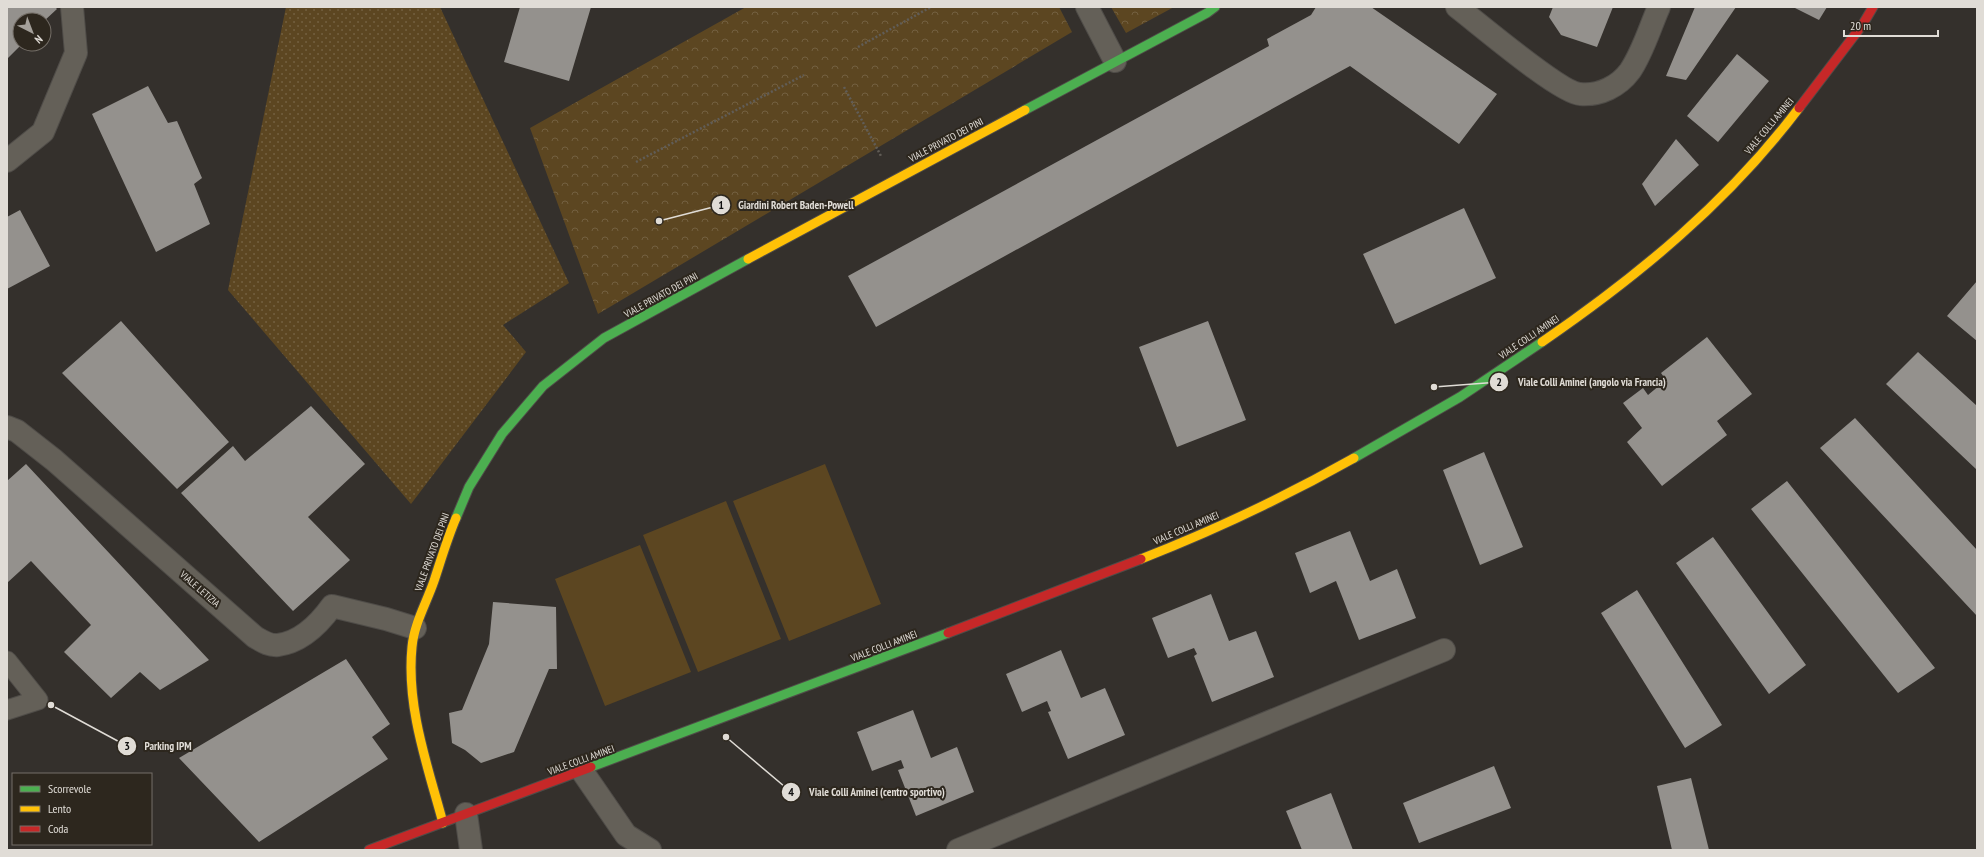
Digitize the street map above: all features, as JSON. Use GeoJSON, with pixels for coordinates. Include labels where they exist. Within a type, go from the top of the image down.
{"type":"FeatureCollection","features":[{"type":"Feature","properties":{"kind":"main road","name":"VIALE PRIVATO DEI PINI"},"geometry":{"type":"LineString","coordinates":[[443,823],[422,745],[415,711],[411,665],[415,628],[434,581],[446,541],[469,487],[502,434],[543,386],[604,338],[1201,16],[1215,7]]}},
{"type":"Feature","properties":{"kind":"main road","name":"VIALE COLLI AMINEI"},"geometry":{"type":"LineString","coordinates":[[369,850],[1044,597],[1211,530],[1308,484],[1460,397],[1556,332],[1630,279],[1697,222],[1781,132],[1863,24],[1873,7]]}},
{"type":"Feature","properties":{"kind":"street"},"geometry":{"type":"LineString","coordinates":[[7,161],[43,132],[76,53],[72,7]]}},
{"type":"Feature","properties":{"kind":"street"},"geometry":{"type":"LineString","coordinates":[[1087,7],[1116,61]]}},
{"type":"Feature","properties":{"kind":"street"},"geometry":{"type":"LineString","coordinates":[[1456,7],[1556,83],[1579,94],[1594,94],[1609,89],[1621,81],[1637,58],[1659,7]]}},
{"type":"Feature","properties":{"kind":"street","name":"VIALE LETIZIA"},"geometry":{"type":"LineString","coordinates":[[7,427],[17,431],[54,460],[255,637],[266,643],[277,645],[307,633],[320,621],[332,606],[386,619],[415,628]]}},
{"type":"Feature","properties":{"kind":"street"},"geometry":{"type":"LineString","coordinates":[[958,850],[1444,650]]}},
{"type":"Feature","properties":{"kind":"street"},"geometry":{"type":"LineString","coordinates":[[582,771],[626,834],[650,850]]}},
{"type":"Feature","properties":{"kind":"street"},"geometry":{"type":"LineString","coordinates":[[466,814],[472,850]]}},
{"type":"Feature","properties":{"kind":"lane"},"geometry":{"type":"LineString","coordinates":[[7,661],[38,700],[7,710]]}},
{"type":"Feature","properties":{"kind":"path"},"geometry":{"type":"LineString","coordinates":[[858,46],[931,7]]}},
{"type":"Feature","properties":{"kind":"path"},"geometry":{"type":"LineString","coordinates":[[636,162],[804,75]]}},
{"type":"Feature","properties":{"kind":"path"},"geometry":{"type":"LineString","coordinates":[[844,87],[882,158]]}},
{"type":"Feature","properties":{"kind":"green space"},"geometry":{"type":"Polygon","coordinates":[[[286,7],[440,7],[569,283],[503,325],[526,352],[411,504],[228,290],[286,7]]]}},
{"type":"Feature","properties":{"kind":"green space"},"geometry":{"type":"Polygon","coordinates":[[[746,7],[1059,7],[1072,32],[598,314],[530,128],[746,7]]]}},
{"type":"Feature","properties":{"kind":"green space"},"geometry":{"type":"Polygon","coordinates":[[[1111,7],[1174,7],[1126,33],[1111,7]]]}},
{"type":"Feature","properties":{"kind":"green space"},"geometry":{"type":"Polygon","coordinates":[[[825,464],[881,604],[789,641],[733,501],[825,464]]]}},
{"type":"Feature","properties":{"kind":"green space"},"geometry":{"type":"Polygon","coordinates":[[[726,501],[781,639],[698,672],[643,535],[726,501]]]}},
{"type":"Feature","properties":{"kind":"green space"},"geometry":{"type":"Polygon","coordinates":[[[640,545],[691,672],[605,706],[555,579],[640,545]]]}},
{"type":"Feature","properties":{"kind":"building"},"geometry":{"type":"Polygon","coordinates":[[[7,7],[55,7],[57,9],[52,14],[52,12],[12,12],[12,52],[14,52],[7,59],[7,7]]]}},
{"type":"Feature","properties":{"kind":"building"},"geometry":{"type":"Polygon","coordinates":[[[520,7],[591,7],[569,81],[504,62],[520,7]]]}},
{"type":"Feature","properties":{"kind":"building"},"geometry":{"type":"Polygon","coordinates":[[[1316,7],[1371,7],[1497,94],[1459,144],[1350,66],[876,327],[848,276],[1269,46],[1267,39],[1311,15],[1316,7]]]}},
{"type":"Feature","properties":{"kind":"building"},"geometry":{"type":"Polygon","coordinates":[[[1553,7],[1613,7],[1597,47],[1561,35],[1549,17],[1553,7]]]}},
{"type":"Feature","properties":{"kind":"building"},"geometry":{"type":"Polygon","coordinates":[[[1695,7],[1736,7],[1686,80],[1666,76],[1695,7]]]}},
{"type":"Feature","properties":{"kind":"building"},"geometry":{"type":"Polygon","coordinates":[[[1793,7],[1827,7],[1819,20],[1793,7]]]}},
{"type":"Feature","properties":{"kind":"building"},"geometry":{"type":"Polygon","coordinates":[[[1737,54],[1769,81],[1718,142],[1687,116],[1737,54]]]}},
{"type":"Feature","properties":{"kind":"building"},"geometry":{"type":"Polygon","coordinates":[[[148,86],[168,123],[177,121],[202,178],[194,184],[210,224],[156,252],[92,114],[148,86]]]}},
{"type":"Feature","properties":{"kind":"building"},"geometry":{"type":"Polygon","coordinates":[[[1676,139],[1699,165],[1655,206],[1642,184],[1676,139]]]}},
{"type":"Feature","properties":{"kind":"building"},"geometry":{"type":"Polygon","coordinates":[[[1464,208],[1496,278],[1395,324],[1363,254],[1464,208]]]}},
{"type":"Feature","properties":{"kind":"building"},"geometry":{"type":"Polygon","coordinates":[[[20,210],[50,266],[7,289],[7,217],[20,210]]]}},
{"type":"Feature","properties":{"kind":"building"},"geometry":{"type":"Polygon","coordinates":[[[1977,281],[1977,341],[1947,316],[1977,281]]]}},
{"type":"Feature","properties":{"kind":"building"},"geometry":{"type":"Polygon","coordinates":[[[121,321],[229,442],[177,489],[62,373],[121,321]]]}},
{"type":"Feature","properties":{"kind":"building"},"geometry":{"type":"Polygon","coordinates":[[[1208,321],[1246,420],[1177,447],[1139,347],[1208,321]]]}},
{"type":"Feature","properties":{"kind":"building"},"geometry":{"type":"Polygon","coordinates":[[[1707,337],[1752,394],[1717,421],[1727,435],[1662,486],[1627,442],[1642,428],[1623,403],[1643,388],[1648,395],[1666,380],[1661,373],[1707,337]]]}},
{"type":"Feature","properties":{"kind":"building"},"geometry":{"type":"Polygon","coordinates":[[[1918,352],[1977,406],[1977,470],[1886,384],[1918,352]]]}},
{"type":"Feature","properties":{"kind":"building"},"geometry":{"type":"Polygon","coordinates":[[[311,406],[365,464],[308,517],[350,560],[293,611],[181,493],[233,446],[245,461],[311,406]]]}},
{"type":"Feature","properties":{"kind":"building"},"geometry":{"type":"Polygon","coordinates":[[[1855,418],[1977,550],[1977,616],[1820,448],[1855,418]]]}},
{"type":"Feature","properties":{"kind":"building"},"geometry":{"type":"Polygon","coordinates":[[[1484,452],[1523,547],[1480,565],[1443,470],[1484,452]]]}},
{"type":"Feature","properties":{"kind":"building"},"geometry":{"type":"Polygon","coordinates":[[[26,464],[209,660],[160,690],[140,672],[111,698],[64,652],[91,625],[31,561],[7,583],[7,481],[26,464]]]}},
{"type":"Feature","properties":{"kind":"building"},"geometry":{"type":"Polygon","coordinates":[[[1787,481],[1935,668],[1898,693],[1751,509],[1787,481]]]}},
{"type":"Feature","properties":{"kind":"building"},"geometry":{"type":"Polygon","coordinates":[[[1350,531],[1370,581],[1397,569],[1416,618],[1359,640],[1336,581],[1310,593],[1295,553],[1350,531]]]}},
{"type":"Feature","properties":{"kind":"building"},"geometry":{"type":"Polygon","coordinates":[[[1713,537],[1806,665],[1769,694],[1676,563],[1713,537]]]}},
{"type":"Feature","properties":{"kind":"building"},"geometry":{"type":"Polygon","coordinates":[[[1637,590],[1722,725],[1685,748],[1601,613],[1637,590]]]}},
{"type":"Feature","properties":{"kind":"building"},"geometry":{"type":"Polygon","coordinates":[[[1211,594],[1229,641],[1256,631],[1274,677],[1212,702],[1194,656],[1197,654],[1194,648],[1168,658],[1152,618],[1211,594]]]}},
{"type":"Feature","properties":{"kind":"building"},"geometry":{"type":"Polygon","coordinates":[[[493,602],[556,607],[557,669],[549,669],[514,752],[481,763],[465,750],[452,743],[449,713],[462,710],[489,644],[493,602]]]}},
{"type":"Feature","properties":{"kind":"building"},"geometry":{"type":"Polygon","coordinates":[[[1061,650],[1081,698],[1105,688],[1125,735],[1068,759],[1048,712],[1051,711],[1047,701],[1022,712],[1006,674],[1061,650]]]}},
{"type":"Feature","properties":{"kind":"building"},"geometry":{"type":"Polygon","coordinates":[[[346,659],[390,724],[372,737],[388,759],[259,842],[179,758],[346,659]]]}},
{"type":"Feature","properties":{"kind":"building"},"geometry":{"type":"Polygon","coordinates":[[[913,710],[931,758],[957,747],[974,792],[916,816],[898,770],[904,768],[901,760],[872,771],[857,732],[913,710]]]}},
{"type":"Feature","properties":{"kind":"building"},"geometry":{"type":"Polygon","coordinates":[[[1494,766],[1511,808],[1419,843],[1403,803],[1494,766]]]}},
{"type":"Feature","properties":{"kind":"building"},"geometry":{"type":"Polygon","coordinates":[[[1691,778],[1709,850],[1672,850],[1657,786],[1691,778]]]}},
{"type":"Feature","properties":{"kind":"building"},"geometry":{"type":"Polygon","coordinates":[[[1331,793],[1353,850],[1302,850],[1286,811],[1331,793]]]}},
{"type":"Feature","properties":{"kind":"traffic: fast"},"geometry":{"type":"LineString","coordinates":[[1025,110],[1207,13],[1215,7]]}},
{"type":"Feature","properties":{"kind":"traffic: fast"},"geometry":{"type":"LineString","coordinates":[[456,518],[469,487],[502,434],[543,386],[604,338],[748,259]]}},
{"type":"Feature","properties":{"kind":"traffic: fast"},"geometry":{"type":"LineString","coordinates":[[1354,458],[1460,397],[1542,342]]}},
{"type":"Feature","properties":{"kind":"traffic: fast"},"geometry":{"type":"LineString","coordinates":[[591,767],[948,633]]}},
{"type":"Feature","properties":{"kind":"traffic: slow"},"geometry":{"type":"LineString","coordinates":[[1542,342],[1613,291],[1680,236],[1742,175],[1772,142],[1799,108]]}},
{"type":"Feature","properties":{"kind":"traffic: slow"},"geometry":{"type":"LineString","coordinates":[[748,259],[1025,110]]}},
{"type":"Feature","properties":{"kind":"traffic: slow"},"geometry":{"type":"LineString","coordinates":[[1141,559],[1249,512],[1354,458]]}},
{"type":"Feature","properties":{"kind":"traffic: slow"},"geometry":{"type":"LineString","coordinates":[[443,823],[425,759],[415,714],[411,669],[412,647],[415,630],[456,518]]}},
{"type":"Feature","properties":{"kind":"traffic: jam"},"geometry":{"type":"LineString","coordinates":[[1799,108],[1863,24],[1873,7]]}},
{"type":"Feature","properties":{"kind":"traffic: jam"},"geometry":{"type":"LineString","coordinates":[[948,633],[1141,559]]}},
{"type":"Feature","properties":{"kind":"traffic: jam"},"geometry":{"type":"LineString","coordinates":[[369,850],[591,767]]}},
{"type":"Feature","properties":{"kind":"place","name":"Giardini Robert Baden-Powell"},"geometry":{"type":"Point","coordinates":[659,221]}},
{"type":"Feature","properties":{"kind":"place","name":"Viale Colli Aminei (angolo via Francia)"},"geometry":{"type":"Point","coordinates":[1434,387]}},
{"type":"Feature","properties":{"kind":"place","name":"Parking IPM"},"geometry":{"type":"Point","coordinates":[51,705]}},
{"type":"Feature","properties":{"kind":"place","name":"Viale Colli Aminei (centro sportivo)"},"geometry":{"type":"Point","coordinates":[726,737]}}]}
